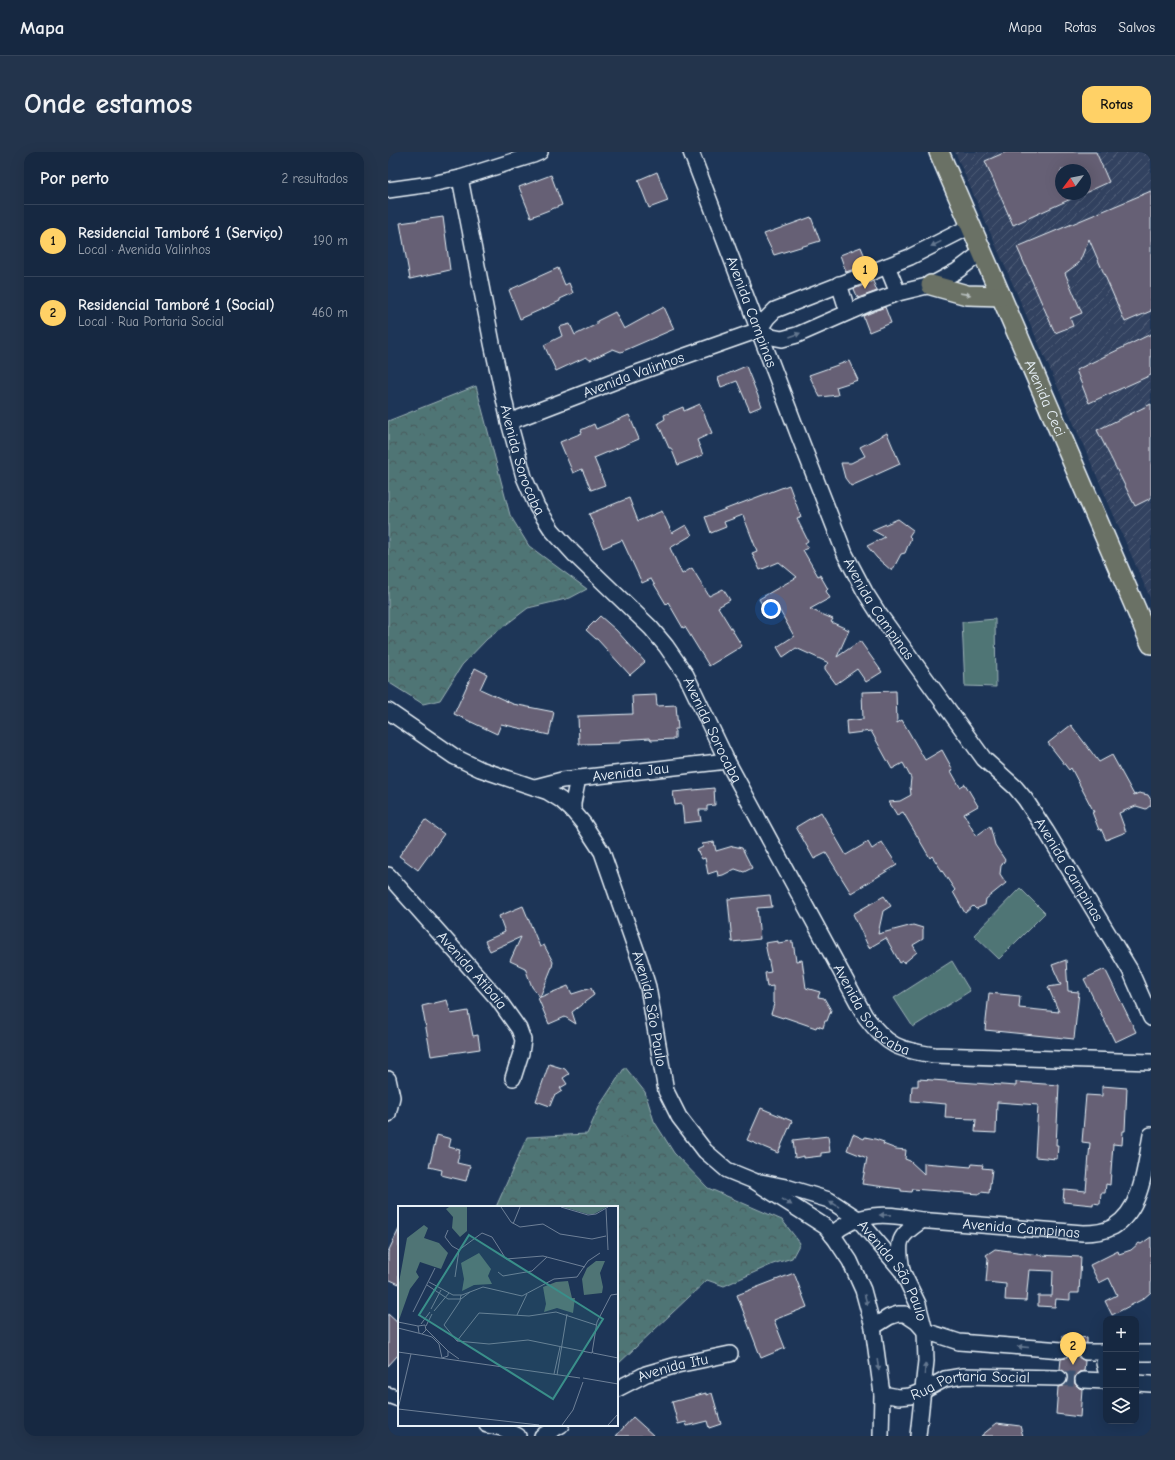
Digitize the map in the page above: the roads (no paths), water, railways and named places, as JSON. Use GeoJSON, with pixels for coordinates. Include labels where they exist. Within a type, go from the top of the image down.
{"type":"FeatureCollection","features":[{"type":"Feature","properties":{"kind":"main road","name":"Avenida Ceci"},"geometry":{"type":"LineString","coordinates":[[939,152],[1151,644]]}},
{"type":"Feature","properties":{"kind":"main road"},"geometry":{"type":"LineString","coordinates":[[931,285],[967,295],[1001,296]]}},
{"type":"Feature","properties":{"kind":"street"},"geometry":{"type":"LineString","coordinates":[[388,190],[460,178],[540,152]]}},
{"type":"Feature","properties":{"kind":"street","name":"Avenida Campinas"},"geometry":{"type":"LineString","coordinates":[[691,152],[845,554],[865,592],[879,614],[984,759],[1015,787],[1024,799],[1046,832],[1130,970],[1151,1018]]}},
{"type":"Feature","properties":{"kind":"street","name":"Avenida Sorocaba"},"geometry":{"type":"LineString","coordinates":[[460,178],[509,422],[524,477],[537,507],[552,530],[651,628],[666,646],[686,675],[727,761],[865,1016],[877,1033],[894,1046],[914,1052],[934,1055],[1151,1062]]}},
{"type":"Feature","properties":{"kind":"street"},"geometry":{"type":"LineString","coordinates":[[971,226],[910,257],[775,310],[766,318],[759,330],[772,337],[782,339],[797,334],[848,312],[898,293],[931,285],[957,271],[982,252]]}},
{"type":"Feature","properties":{"kind":"street"},"geometry":{"type":"LineString","coordinates":[[887,266],[898,293]]}},
{"type":"Feature","properties":{"kind":"street"},"geometry":{"type":"LineString","coordinates":[[839,284],[848,312]]}},
{"type":"Feature","properties":{"kind":"street","name":"Avenida Valinhos"},"geometry":{"type":"LineString","coordinates":[[509,422],[634,374],[759,330]]}},
{"type":"Feature","properties":{"kind":"street","name":"Avenida São Paulo"},"geometry":{"type":"LineString","coordinates":[[388,711],[455,757],[480,769],[548,792],[561,800],[573,812],[602,852],[648,987],[666,1091],[679,1118],[706,1152],[727,1170],[754,1181],[826,1227],[850,1261],[863,1290],[873,1327],[882,1394],[881,1436]]}},
{"type":"Feature","properties":{"kind":"street","name":"Avenida Jau"},"geometry":{"type":"LineString","coordinates":[[535,787],[562,780],[727,761]]}},
{"type":"Feature","properties":{"kind":"street"},"geometry":{"type":"LineString","coordinates":[[573,812],[573,803],[578,778]]}},
{"type":"Feature","properties":{"kind":"street","name":"Avenida Atibaia"},"geometry":{"type":"LineString","coordinates":[[388,875],[497,998],[519,1029],[523,1040],[522,1053],[513,1078]]}},
{"type":"Feature","properties":{"kind":"street"},"geometry":{"type":"LineString","coordinates":[[388,1079],[392,1098],[388,1114]]}},
{"type":"Feature","properties":{"kind":"street","name":"Avenida Campinas"},"geometry":{"type":"LineString","coordinates":[[832,1235],[847,1223],[858,1219],[871,1216],[889,1215],[923,1220],[1083,1234],[1099,1232],[1113,1227],[1124,1219],[1138,1197],[1151,1135]]}},
{"type":"Feature","properties":{"kind":"street","name":"Avenida São Paulo"},"geometry":{"type":"LineString","coordinates":[[754,1181],[786,1187],[829,1200],[858,1219],[902,1271],[918,1304],[925,1331],[926,1361],[918,1436]]}},
{"type":"Feature","properties":{"kind":"street"},"geometry":{"type":"LineString","coordinates":[[902,1271],[898,1246],[902,1236],[923,1220]]}},
{"type":"Feature","properties":{"kind":"street","name":"Rua Portaria Social"},"geometry":{"type":"LineString","coordinates":[[873,1327],[889,1317],[898,1314],[905,1314],[917,1322],[925,1331],[959,1342],[1062,1350]]}},
{"type":"Feature","properties":{"kind":"street"},"geometry":{"type":"LineString","coordinates":[[1086,1352],[1103,1352]]}},
{"type":"Feature","properties":{"kind":"street"},"geometry":{"type":"LineString","coordinates":[[1139,1353],[1151,1353]]}},
{"type":"Feature","properties":{"kind":"street","name":"Avenida Itu"},"geometry":{"type":"LineString","coordinates":[[618,1388],[646,1374],[677,1365],[730,1354]]}},
{"type":"Feature","properties":{"kind":"street","name":"Rua Portaria Social"},"geometry":{"type":"LineString","coordinates":[[882,1394],[899,1397],[910,1396],[945,1379],[964,1376],[1059,1378]]}},
{"type":"Feature","properties":{"kind":"street"},"geometry":{"type":"LineString","coordinates":[[1083,1380],[1103,1381]]}},
{"type":"Feature","properties":{"kind":"street"},"geometry":{"type":"LineString","coordinates":[[1139,1383],[1151,1384]]}},
{"type":"Feature","properties":{"kind":"street"},"geometry":{"type":"LineString","coordinates":[[388,1395],[398,1399]]}},
{"type":"Feature","properties":{"kind":"street"},"geometry":{"type":"LineString","coordinates":[[492,1426],[502,1428],[518,1436]]}},
{"type":"Feature","properties":{"kind":"street"},"geometry":{"type":"LineString","coordinates":[[542,1436],[559,1426]]}},
{"type":"Feature","properties":{"kind":"tunnel"},"geometry":{"type":"LineString","coordinates":[[1062,1350],[1086,1352]]}},
{"type":"Feature","properties":{"kind":"tunnel"},"geometry":{"type":"LineString","coordinates":[[1059,1378],[1083,1380]]}},
{"type":"Feature","properties":{"kind":"place","name":"Residencial Tamboré 1 (Serviço)"},"geometry":{"type":"Point","coordinates":[865,289]}},
{"type":"Feature","properties":{"kind":"place","name":"Residencial Tamboré 1 (Social)"},"geometry":{"type":"Point","coordinates":[1073,1365]}}]}
